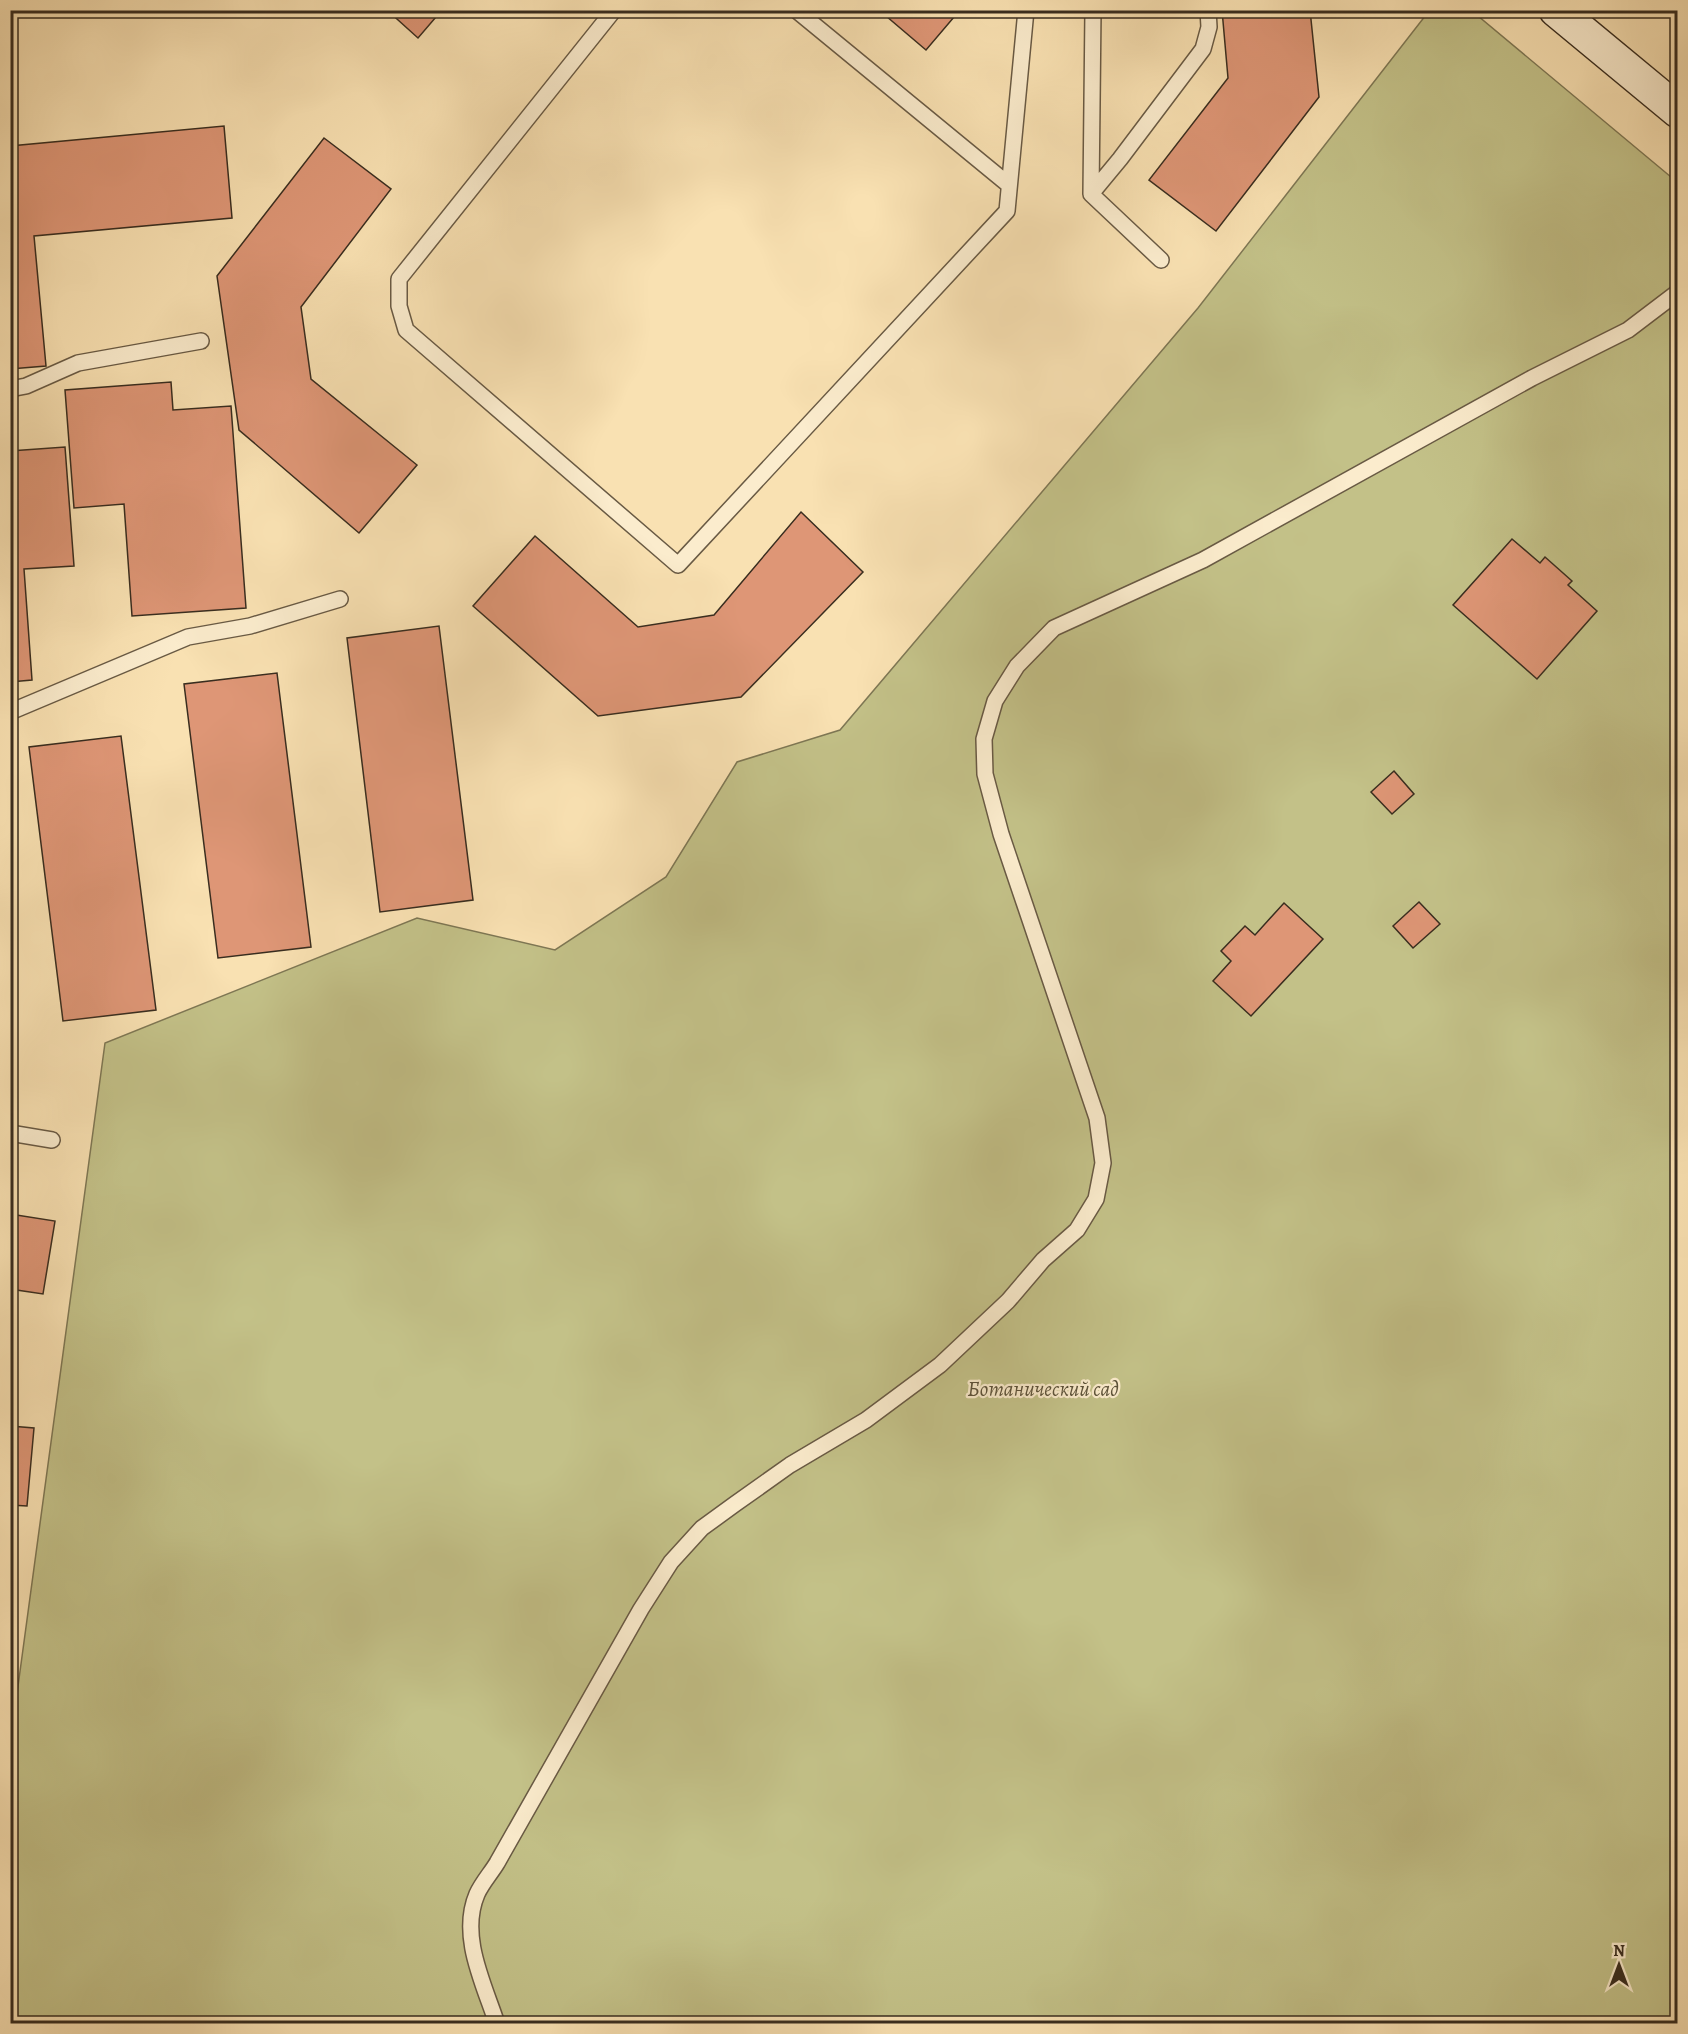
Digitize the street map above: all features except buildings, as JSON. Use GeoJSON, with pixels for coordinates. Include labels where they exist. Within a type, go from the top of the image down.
{"type":"FeatureCollection","features":[{"type":"Feature","properties":{"kind":"main road"},"geometry":{"type":"LineString","coordinates":[[1556,10],[1677,111]]}},
{"type":"Feature","properties":{"kind":"lane"},"geometry":{"type":"LineString","coordinates":[[614,10],[399,279],[399,306],[406,330],[678,565],[1007,211],[1026,10]]}},
{"type":"Feature","properties":{"kind":"lane"},"geometry":{"type":"LineString","coordinates":[[796,10],[1009,185]]}},
{"type":"Feature","properties":{"kind":"lane"},"geometry":{"type":"LineString","coordinates":[[1093,10],[1091,194],[1161,260]]}},
{"type":"Feature","properties":{"kind":"lane"},"geometry":{"type":"LineString","coordinates":[[1091,194],[1203,49],[1209,27],[1208,10]]}},
{"type":"Feature","properties":{"kind":"lane"},"geometry":{"type":"LineString","coordinates":[[497,2024],[474,1953],[469,1926],[477,1894],[671,1562],[702,1528],[790,1465],[866,1420],[940,1365],[1008,1301],[1043,1260],[1077,1230],[1096,1199],[1103,1163],[1097,1118],[1001,834],[985,774],[984,739],[989,720],[995,701],[1017,666],[1054,628],[1203,560],[1532,378],[1628,330],[1677,292]]}},
{"type":"Feature","properties":{"kind":"lane"},"geometry":{"type":"LineString","coordinates":[[10,389],[26,386],[78,363],[201,341]]}},
{"type":"Feature","properties":{"kind":"lane"},"geometry":{"type":"LineString","coordinates":[[10,712],[188,637],[250,626],[340,599]]}},
{"type":"Feature","properties":{"kind":"lane"},"geometry":{"type":"LineString","coordinates":[[10,1133],[52,1140]]}},
{"type":"Feature","properties":{"kind":"green space","name":"Ботанический сад"},"geometry":{"type":"Polygon","coordinates":[[[1429,11],[1472,11],[1677,182],[1677,2023],[11,2024],[11,1738],[105,1043],[417,918],[555,950],[666,877],[737,762],[840,730],[1198,308],[1429,11]]]}}]}
